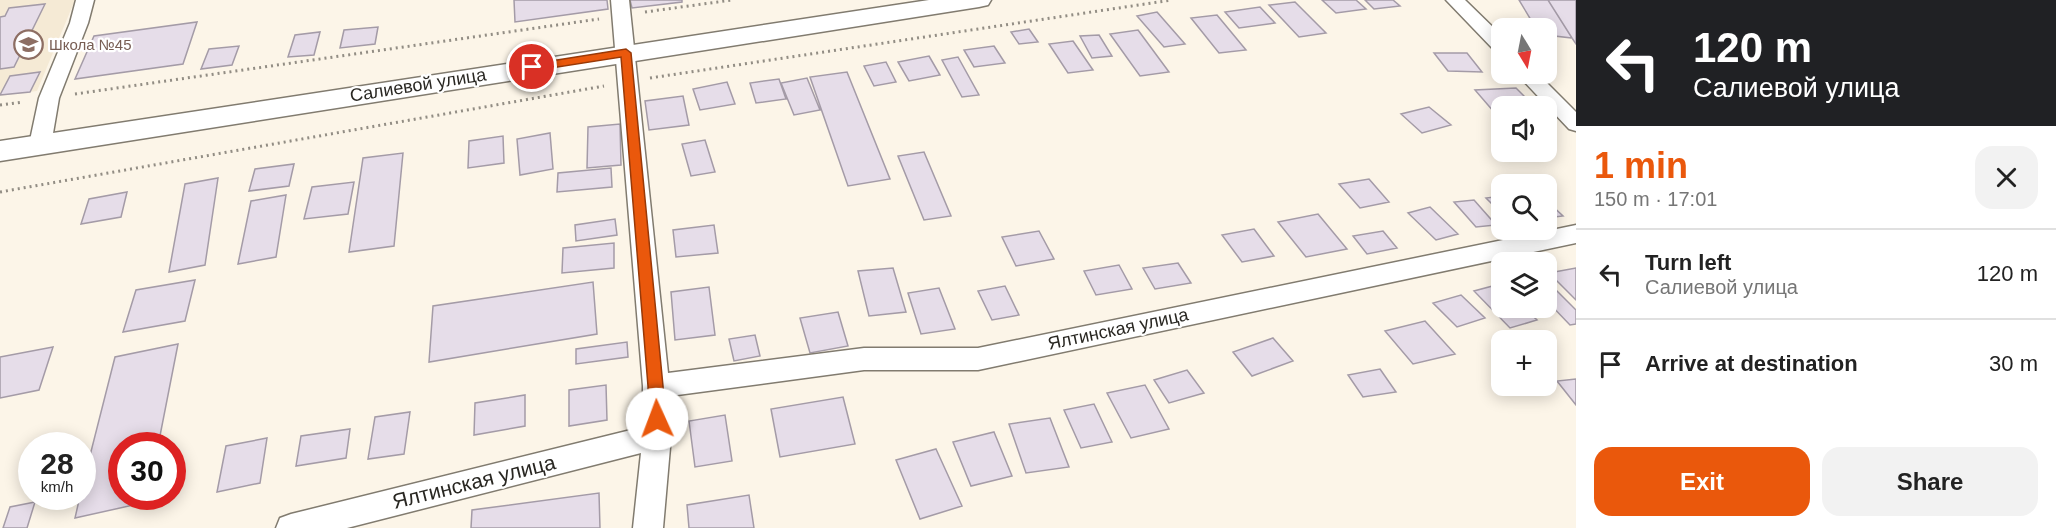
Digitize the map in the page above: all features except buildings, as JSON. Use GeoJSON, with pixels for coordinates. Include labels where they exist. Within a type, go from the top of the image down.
{"type":"FeatureCollection","features":[{"type":"Feature","properties":{"kind":"main road","name":"Салиевой улица"},"geometry":{"type":"LineString","coordinates":[[0,151],[979,0]]}},
{"type":"Feature","properties":{"kind":"street"},"geometry":{"type":"LineString","coordinates":[[40,145],[49,98],[79,23],[85,0]]}},
{"type":"Feature","properties":{"kind":"street"},"geometry":{"type":"LineString","coordinates":[[1455,0],[1491,36]]}},
{"type":"Feature","properties":{"kind":"street"},"geometry":{"type":"LineString","coordinates":[[621,8],[656,386],[657,436],[648,528]]}},
{"type":"Feature","properties":{"kind":"street"},"geometry":{"type":"LineString","coordinates":[[1537,84],[1576,124]]}},
{"type":"Feature","properties":{"kind":"street","name":"Ялтинская улица"},"geometry":{"type":"LineString","coordinates":[[656,386],[864,358],[978,358],[1576,234]]}},
{"type":"Feature","properties":{"kind":"street","name":"Ялтинская улица"},"geometry":{"type":"LineString","coordinates":[[291,528],[657,436]]}},
{"type":"Feature","properties":{"kind":"path"},"geometry":{"type":"LineString","coordinates":[[0,105],[621,8],[732,0]]}},
{"type":"Feature","properties":{"kind":"path"},"geometry":{"type":"LineString","coordinates":[[0,192],[628,82],[1172,0]]}},
{"type":"Feature","properties":{"kind":"shaded area","name":"Школа №45"},"geometry":{"type":"Polygon","coordinates":[[[0,0],[75,0],[37,91],[0,96],[0,0]]]}},
{"type":"Feature","properties":{"kind":"place","name":"Школа №45"},"geometry":{"type":"Point","coordinates":[28,45]}},
{"type":"Feature","properties":{"kind":"route"},"geometry":{"type":"LineString","coordinates":[[532,67],[626,53],[657,419]]}}]}
